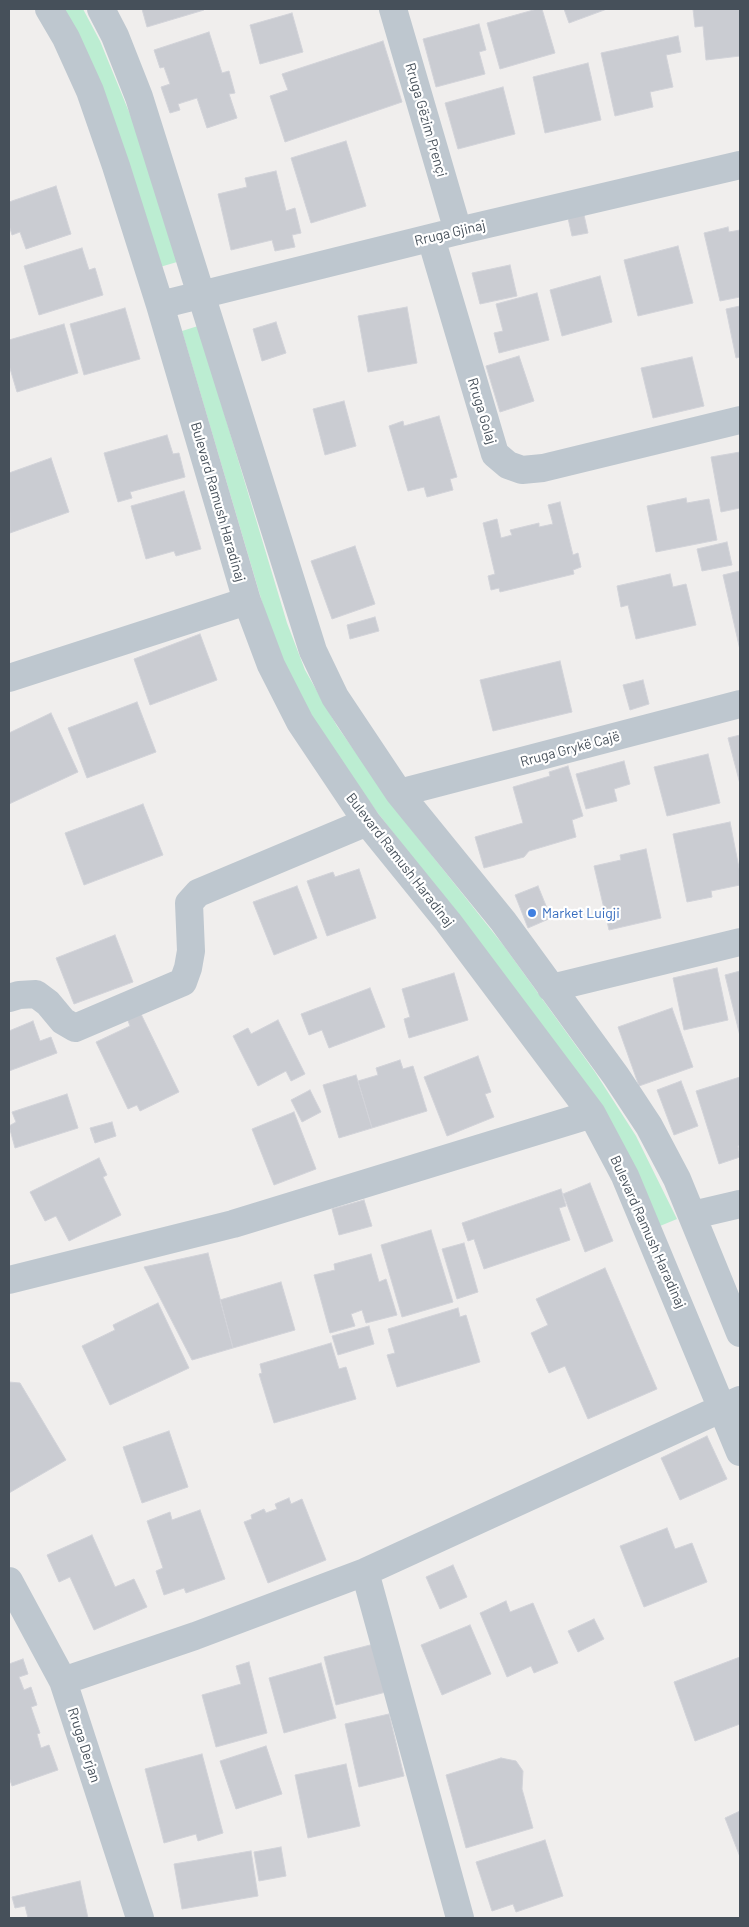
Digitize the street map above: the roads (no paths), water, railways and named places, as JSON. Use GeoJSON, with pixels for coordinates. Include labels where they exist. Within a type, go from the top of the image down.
{"type":"FeatureCollection","features":[{"type":"Feature","properties":{"kind":"street","name":"Bulevard Ramush Haradinaj"},"geometry":{"type":"LineString","coordinates":[[49,9],[66,38],[90,90],[160,305],[247,601],[271,664],[300,722],[367,822],[454,929],[592,1114],[625,1176],[732,1404],[740,1452]]}},
{"type":"Feature","properties":{"kind":"street"},"geometry":{"type":"LineString","coordinates":[[101,9],[115,36],[139,97],[313,651],[335,697],[399,793],[503,921],[616,1076],[649,1126],[677,1179],[693,1215],[740,1333]]}},
{"type":"Feature","properties":{"kind":"street","name":"Rruga Gëzim Prençi"},"geometry":{"type":"LineString","coordinates":[[393,9],[458,231]]}},
{"type":"Feature","properties":{"kind":"street","name":"Rruga Gjinaj"},"geometry":{"type":"LineString","coordinates":[[160,305],[458,231],[740,165]]}},
{"type":"Feature","properties":{"kind":"street","name":"Rruga Golaj"},"geometry":{"type":"LineString","coordinates":[[431,238],[495,454],[508,465],[522,470],[543,468],[740,420]]}},
{"type":"Feature","properties":{"kind":"street"},"geometry":{"type":"LineString","coordinates":[[9,678],[247,601]]}},
{"type":"Feature","properties":{"kind":"street","name":"Rruga Grykë Cajë"},"geometry":{"type":"LineString","coordinates":[[399,793],[740,704]]}},
{"type":"Feature","properties":{"kind":"street"},"geometry":{"type":"LineString","coordinates":[[9,998],[19,994],[36,994],[48,1003],[64,1021],[75,1028],[183,982],[188,968],[190,951],[189,903],[198,893],[367,822]]}},
{"type":"Feature","properties":{"kind":"street"},"geometry":{"type":"LineString","coordinates":[[552,988],[740,942]]}},
{"type":"Feature","properties":{"kind":"street"},"geometry":{"type":"LineString","coordinates":[[9,1280],[233,1224],[592,1114]]}},
{"type":"Feature","properties":{"kind":"street"},"geometry":{"type":"LineString","coordinates":[[693,1215],[740,1204]]}},
{"type":"Feature","properties":{"kind":"street"},"geometry":{"type":"LineString","coordinates":[[63,1681],[195,1636],[365,1572],[732,1404]]}},
{"type":"Feature","properties":{"kind":"street"},"geometry":{"type":"LineString","coordinates":[[365,1572],[460,1918]]}},
{"type":"Feature","properties":{"kind":"street","name":"Rruga Derjan"},"geometry":{"type":"LineString","coordinates":[[9,1581],[63,1681],[140,1918]]}},
{"type":"Feature","properties":{"kind":"place","name":"Market Luigji"},"geometry":{"type":"Point","coordinates":[532,913]}}]}
